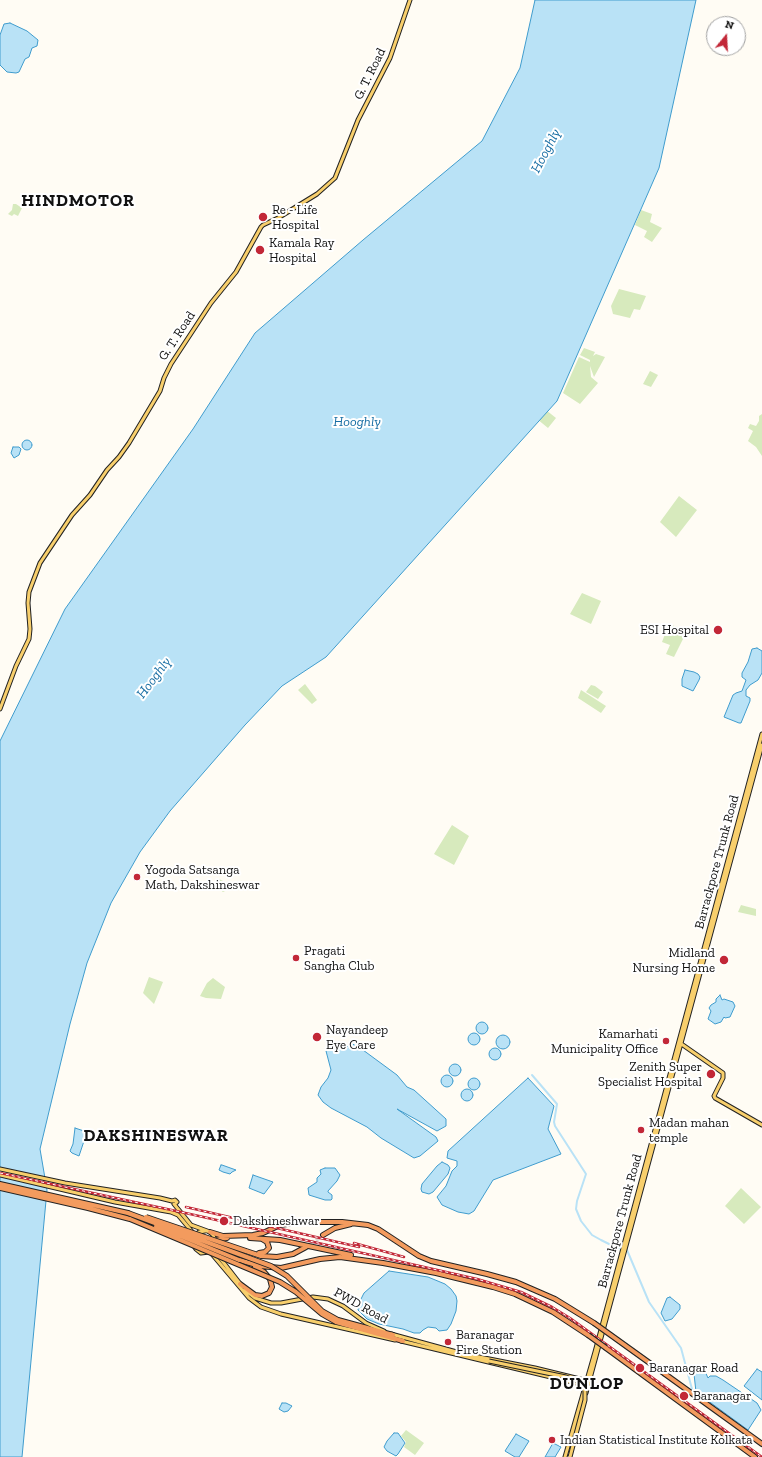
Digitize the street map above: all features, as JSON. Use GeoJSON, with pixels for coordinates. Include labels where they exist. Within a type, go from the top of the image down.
{"type":"FeatureCollection","features":[{"type":"Feature","properties":{"kind":"highway"},"geometry":{"type":"LineString","coordinates":[[0,1184],[159,1221],[262,1256],[277,1257],[293,1254],[306,1247]]}},
{"type":"Feature","properties":{"kind":"highway"},"geometry":{"type":"LineString","coordinates":[[0,1188],[88,1208],[160,1228],[239,1260],[264,1272],[270,1279],[272,1286],[269,1293],[260,1296],[252,1293],[240,1284]]}},
{"type":"Feature","properties":{"kind":"highway"},"geometry":{"type":"LineString","coordinates":[[128,1213],[271,1266],[287,1276],[322,1311],[337,1321],[393,1335]]}},
{"type":"Feature","properties":{"kind":"highway"},"geometry":{"type":"LineString","coordinates":[[130,1219],[280,1282],[296,1292],[322,1314],[337,1321],[403,1341]]}},
{"type":"Feature","properties":{"kind":"highway"},"geometry":{"type":"LineString","coordinates":[[208,1232],[223,1236],[253,1235],[263,1233],[280,1226],[302,1222],[342,1222],[368,1225],[378,1229],[410,1251],[424,1258],[501,1277],[536,1290],[566,1306],[594,1323],[762,1444]]}},
{"type":"Feature","properties":{"kind":"highway"},"geometry":{"type":"LineString","coordinates":[[323,1235],[340,1226],[357,1223]]}},
{"type":"Feature","properties":{"kind":"highway"},"geometry":{"type":"LineString","coordinates":[[215,1240],[224,1238],[254,1238],[280,1240],[383,1263]]}},
{"type":"Feature","properties":{"kind":"highway"},"geometry":{"type":"LineString","coordinates":[[246,1251],[261,1254],[268,1250],[266,1241],[254,1238]]}},
{"type":"Feature","properties":{"kind":"highway"},"geometry":{"type":"LineString","coordinates":[[239,1260],[274,1268],[292,1266],[332,1257],[348,1257],[434,1273],[493,1287],[519,1296],[553,1312],[588,1335],[679,1403],[755,1457]]}},
{"type":"Feature","properties":{"kind":"main road","name":"G. T. Road"},"geometry":{"type":"LineString","coordinates":[[0,709],[16,666],[29,639],[29,592],[40,563],[69,518],[90,495],[106,470],[119,457],[129,443],[160,392],[164,378],[171,364],[211,303],[236,272],[263,224],[278,218],[317,194],[335,178],[358,120],[390,58],[410,0]]}},
{"type":"Feature","properties":{"kind":"main road","name":"Barrackpore Trunk Road"},"geometry":{"type":"LineString","coordinates":[[680,1043],[762,734]]}},
{"type":"Feature","properties":{"kind":"main road","name":"Barrackpore Trunk Road"},"geometry":{"type":"LineString","coordinates":[[567,1457],[762,745]]}},
{"type":"Feature","properties":{"kind":"main road"},"geometry":{"type":"LineString","coordinates":[[680,1043],[723,1073],[723,1078],[714,1096],[715,1098],[762,1125]]}},
{"type":"Feature","properties":{"kind":"main road"},"geometry":{"type":"LineString","coordinates":[[0,1169],[65,1183],[160,1198],[173,1203],[195,1236]]}},
{"type":"Feature","properties":{"kind":"main road"},"geometry":{"type":"LineString","coordinates":[[0,1174],[115,1202],[179,1214],[191,1225],[208,1232],[215,1240],[215,1245],[211,1250],[202,1253],[196,1249],[193,1243],[195,1236],[199,1232],[208,1232]]}},
{"type":"Feature","properties":{"kind":"main road","name":"PWD Road"},"geometry":{"type":"LineString","coordinates":[[211,1250],[252,1296],[267,1302],[282,1303],[313,1297],[325,1298],[333,1300],[366,1323],[393,1335],[478,1357],[535,1368],[588,1381]]}},
{"type":"Feature","properties":{"kind":"main road","name":"PWD Road"},"geometry":{"type":"LineString","coordinates":[[211,1250],[249,1298],[265,1309],[586,1386]]}},
{"type":"Feature","properties":{"kind":"main road"},"geometry":{"type":"LineString","coordinates":[[478,1357],[489,1361],[566,1377],[577,1381],[582,1385],[586,1397],[567,1457]]}},
{"type":"Feature","properties":{"kind":"green space"},"geometry":{"type":"Polygon","coordinates":[[[13,204],[16,204],[22,208],[18,216],[8,214],[12,210],[13,204]]]}},
{"type":"Feature","properties":{"kind":"green space"},"geometry":{"type":"Polygon","coordinates":[[[641,210],[652,214],[650,222],[662,228],[652,242],[644,237],[647,231],[635,225],[641,210]]]}},
{"type":"Feature","properties":{"kind":"green space"},"geometry":{"type":"Polygon","coordinates":[[[619,289],[646,296],[640,310],[634,309],[630,318],[613,314],[611,306],[619,289]]]}},
{"type":"Feature","properties":{"kind":"green space"},"geometry":{"type":"Polygon","coordinates":[[[584,348],[595,352],[593,356],[596,354],[605,357],[594,377],[590,366],[591,377],[598,383],[580,404],[563,393],[579,357],[590,362],[590,360],[580,355],[584,348]]]}},
{"type":"Feature","properties":{"kind":"green space"},"geometry":{"type":"Polygon","coordinates":[[[650,371],[658,375],[651,387],[643,384],[650,371]]]}},
{"type":"Feature","properties":{"kind":"green space"},"geometry":{"type":"Polygon","coordinates":[[[546,410],[556,418],[548,428],[537,419],[546,410]]]}},
{"type":"Feature","properties":{"kind":"green space"},"geometry":{"type":"Polygon","coordinates":[[[762,414],[762,456],[756,447],[748,441],[753,431],[748,428],[750,424],[756,426],[759,421],[759,416],[762,414]]]}},
{"type":"Feature","properties":{"kind":"green space"},"geometry":{"type":"Polygon","coordinates":[[[679,496],[697,510],[676,537],[660,522],[679,496]]]}},
{"type":"Feature","properties":{"kind":"green space"},"geometry":{"type":"Polygon","coordinates":[[[582,593],[601,601],[591,624],[570,614],[582,593]]]}},
{"type":"Feature","properties":{"kind":"green space"},"geometry":{"type":"Polygon","coordinates":[[[669,624],[680,628],[685,635],[674,657],[666,654],[670,645],[662,642],[669,624]]]}},
{"type":"Feature","properties":{"kind":"green space"},"geometry":{"type":"Polygon","coordinates":[[[305,684],[317,700],[312,704],[298,690],[305,684]]]}},
{"type":"Feature","properties":{"kind":"green space"},"geometry":{"type":"Polygon","coordinates":[[[591,685],[603,692],[598,699],[586,692],[591,685]]]}},
{"type":"Feature","properties":{"kind":"green space"},"geometry":{"type":"Polygon","coordinates":[[[581,690],[606,706],[601,713],[578,698],[581,690]]]}},
{"type":"Feature","properties":{"kind":"green space"},"geometry":{"type":"Polygon","coordinates":[[[452,825],[469,836],[454,865],[434,854],[452,825]]]}},
{"type":"Feature","properties":{"kind":"green space"},"geometry":{"type":"Polygon","coordinates":[[[219,879],[227,883],[225,891],[223,892],[214,885],[219,879]]]}},
{"type":"Feature","properties":{"kind":"green space"},"geometry":{"type":"Polygon","coordinates":[[[741,905],[756,909],[756,916],[738,912],[741,905]]]}},
{"type":"Feature","properties":{"kind":"green space"},"geometry":{"type":"Polygon","coordinates":[[[149,977],[163,982],[154,1004],[143,993],[149,977]]]}},
{"type":"Feature","properties":{"kind":"green space"},"geometry":{"type":"Polygon","coordinates":[[[213,978],[225,987],[221,999],[200,996],[207,983],[213,978]]]}},
{"type":"Feature","properties":{"kind":"green space"},"geometry":{"type":"Polygon","coordinates":[[[741,1188],[761,1207],[744,1224],[725,1206],[741,1188]]]}},
{"type":"Feature","properties":{"kind":"green space"},"geometry":{"type":"Polygon","coordinates":[[[406,1430],[424,1443],[415,1455],[404,1447],[406,1442],[401,1436],[406,1430]]]}},
{"type":"Feature","properties":{"kind":"water","name":"Hooghly"},"geometry":{"type":"Polygon","coordinates":[[[535,0],[696,0],[659,168],[557,401],[326,657],[282,686],[245,725],[170,811],[140,852],[111,903],[87,963],[70,1024],[40,1149],[47,1190],[22,1457],[0,1457],[0,741],[65,609],[193,429],[255,333],[363,240],[482,141],[520,68],[535,0]]]}},
{"type":"Feature","properties":{"kind":"water"},"geometry":{"type":"Polygon","coordinates":[[[10,23],[27,31],[38,40],[37,46],[32,48],[29,57],[25,59],[19,72],[16,73],[7,72],[0,65],[0,35],[4,24],[10,23]]]}},
{"type":"Feature","properties":{"kind":"water"},"geometry":{"type":"Polygon","coordinates":[[[25,440],[29,440],[31,441],[31,449],[25,450],[22,447],[22,443],[25,440]]]}},
{"type":"Feature","properties":{"kind":"water"},"geometry":{"type":"Polygon","coordinates":[[[13,447],[19,447],[21,449],[19,455],[14,458],[11,453],[13,447]]]}},
{"type":"Feature","properties":{"kind":"water"},"geometry":{"type":"Polygon","coordinates":[[[757,648],[762,651],[762,673],[758,680],[750,685],[746,690],[746,696],[750,698],[750,701],[741,723],[739,723],[724,717],[733,695],[742,691],[746,680],[742,677],[742,673],[748,662],[752,649],[757,648]]]}},
{"type":"Feature","properties":{"kind":"water"},"geometry":{"type":"Polygon","coordinates":[[[685,670],[694,672],[700,677],[693,691],[682,686],[682,679],[685,670]]]}},
{"type":"Feature","properties":{"kind":"water"},"geometry":{"type":"Polygon","coordinates":[[[720,995],[722,1000],[724,999],[733,1002],[735,1006],[730,1017],[724,1017],[721,1022],[715,1024],[708,1019],[711,1011],[709,1008],[716,1002],[716,999],[720,995]]]}},
{"type":"Feature","properties":{"kind":"water"},"geometry":{"type":"Polygon","coordinates":[[[484,1022],[487,1023],[487,1033],[480,1034],[477,1033],[476,1026],[477,1023],[484,1022]]]}},
{"type":"Feature","properties":{"kind":"water"},"geometry":{"type":"Polygon","coordinates":[[[476,1033],[479,1034],[479,1044],[472,1045],[469,1044],[468,1037],[469,1034],[476,1033]]]}},
{"type":"Feature","properties":{"kind":"water"},"geometry":{"type":"Polygon","coordinates":[[[503,1035],[508,1037],[510,1042],[508,1047],[503,1049],[498,1047],[496,1042],[498,1037],[503,1035]]]}},
{"type":"Feature","properties":{"kind":"water"},"geometry":{"type":"Polygon","coordinates":[[[351,1043],[397,1075],[407,1087],[414,1090],[446,1119],[446,1126],[437,1131],[397,1109],[436,1137],[438,1141],[420,1156],[414,1158],[381,1138],[367,1127],[331,1108],[323,1102],[318,1095],[331,1070],[326,1051],[341,1044],[346,1048],[351,1043]]]}},
{"type":"Feature","properties":{"kind":"water"},"geometry":{"type":"Polygon","coordinates":[[[497,1048],[500,1049],[500,1059],[493,1060],[490,1059],[489,1052],[490,1049],[497,1048]]]}},
{"type":"Feature","properties":{"kind":"water"},"geometry":{"type":"Polygon","coordinates":[[[453,1064],[457,1064],[461,1070],[457,1076],[453,1076],[449,1072],[449,1068],[453,1064]]]}},
{"type":"Feature","properties":{"kind":"water"},"geometry":{"type":"Polygon","coordinates":[[[447,1075],[451,1077],[453,1081],[451,1085],[447,1087],[443,1085],[441,1081],[443,1077],[447,1075]]]}},
{"type":"Feature","properties":{"kind":"water"},"geometry":{"type":"Polygon","coordinates":[[[472,1078],[476,1078],[480,1084],[476,1090],[472,1090],[468,1086],[468,1082],[472,1078]]]}},
{"type":"Feature","properties":{"kind":"water"},"geometry":{"type":"Polygon","coordinates":[[[528,1078],[554,1106],[548,1129],[561,1154],[493,1180],[474,1211],[469,1214],[458,1212],[442,1205],[437,1197],[446,1186],[452,1171],[457,1166],[457,1161],[447,1158],[448,1151],[528,1078]]]}},
{"type":"Feature","properties":{"kind":"water"},"geometry":{"type":"Polygon","coordinates":[[[467,1089],[471,1091],[473,1095],[471,1099],[467,1101],[463,1099],[461,1095],[463,1091],[467,1089]]]}},
{"type":"Feature","properties":{"kind":"water"},"geometry":{"type":"Polygon","coordinates":[[[75,1128],[87,1132],[79,1156],[70,1151],[73,1144],[75,1128]]]}},
{"type":"Feature","properties":{"kind":"water"},"geometry":{"type":"Polygon","coordinates":[[[442,1162],[450,1168],[448,1174],[433,1192],[429,1194],[422,1192],[422,1184],[442,1162]]]}},
{"type":"Feature","properties":{"kind":"water"},"geometry":{"type":"Polygon","coordinates":[[[221,1165],[236,1170],[230,1174],[223,1172],[219,1170],[221,1165]]]}},
{"type":"Feature","properties":{"kind":"water"},"geometry":{"type":"Polygon","coordinates":[[[325,1168],[335,1168],[340,1175],[328,1191],[332,1195],[331,1200],[325,1200],[309,1195],[308,1188],[317,1182],[317,1178],[321,1174],[320,1170],[325,1168]]]}},
{"type":"Feature","properties":{"kind":"water"},"geometry":{"type":"Polygon","coordinates":[[[253,1175],[273,1182],[264,1194],[249,1188],[253,1175]]]}},
{"type":"Feature","properties":{"kind":"water"},"geometry":{"type":"Polygon","coordinates":[[[389,1271],[428,1277],[445,1284],[451,1289],[456,1296],[457,1301],[456,1311],[447,1330],[439,1331],[436,1328],[428,1327],[420,1333],[414,1333],[379,1324],[367,1319],[358,1310],[359,1303],[364,1293],[389,1271]]]}},
{"type":"Feature","properties":{"kind":"water"},"geometry":{"type":"Polygon","coordinates":[[[670,1297],[680,1305],[680,1309],[672,1319],[665,1321],[661,1313],[667,1298],[670,1297]]]}},
{"type":"Feature","properties":{"kind":"water"},"geometry":{"type":"Polygon","coordinates":[[[699,1367],[704,1369],[708,1378],[710,1376],[716,1376],[757,1403],[761,1410],[748,1430],[696,1392],[694,1374],[699,1367]]]}},
{"type":"Feature","properties":{"kind":"water"},"geometry":{"type":"Polygon","coordinates":[[[757,1369],[762,1372],[762,1400],[744,1386],[757,1369]]]}},
{"type":"Feature","properties":{"kind":"water"},"geometry":{"type":"Polygon","coordinates":[[[282,1403],[292,1406],[288,1411],[284,1412],[279,1409],[282,1403]]]}},
{"type":"Feature","properties":{"kind":"water"},"geometry":{"type":"Polygon","coordinates":[[[394,1433],[398,1433],[405,1443],[396,1456],[387,1451],[384,1447],[394,1433]]]}},
{"type":"Feature","properties":{"kind":"water"},"geometry":{"type":"Polygon","coordinates":[[[516,1434],[529,1441],[519,1457],[515,1457],[505,1451],[516,1434]]]}},
{"type":"Feature","properties":{"kind":"water"},"geometry":{"type":"Polygon","coordinates":[[[553,1443],[561,1447],[555,1457],[545,1457],[553,1443]]]}},
{"type":"Feature","properties":{"kind":"pier"},"geometry":{"type":"Polygon","coordinates":[[[0,1167],[47,1177],[49,1187],[0,1176],[0,1167]]]}},
{"type":"Feature","properties":{"kind":"waterway"},"geometry":{"type":"LineString","coordinates":[[532,1075],[557,1104],[554,1122],[555,1126],[586,1174],[577,1201],[576,1209],[581,1221],[592,1235],[615,1247],[627,1250],[649,1302],[681,1348],[692,1389]]}},
{"type":"Feature","properties":{"kind":"tunnel"},"geometry":{"type":"LineString","coordinates":[[306,1247],[323,1235]]}},
{"type":"Feature","properties":{"kind":"railway"},"geometry":{"type":"LineString","coordinates":[[0,1173],[477,1279],[521,1292],[552,1307],[570,1318],[762,1457]]}},
{"type":"Feature","properties":{"kind":"railway"},"geometry":{"type":"LineString","coordinates":[[186,1207],[359,1247]]}},
{"type":"Feature","properties":{"kind":"railway"},"geometry":{"type":"LineString","coordinates":[[354,1243],[404,1257]]}},
{"type":"Feature","properties":{"kind":"place","name":"Re - Life Hospital"},"geometry":{"type":"Point","coordinates":[263,217]}},
{"type":"Feature","properties":{"kind":"place","name":"Kamala Ray Hospital"},"geometry":{"type":"Point","coordinates":[260,250]}},
{"type":"Feature","properties":{"kind":"place","name":"ESI Hospital"},"geometry":{"type":"Point","coordinates":[718,630]}},
{"type":"Feature","properties":{"kind":"place","name":"Yogoda Satsanga Math, Dakshineswar"},"geometry":{"type":"Point","coordinates":[137,877]}},
{"type":"Feature","properties":{"kind":"place","name":"Pragati Sangha Club"},"geometry":{"type":"Point","coordinates":[296,958]}},
{"type":"Feature","properties":{"kind":"place","name":"Midland Nursing Home"},"geometry":{"type":"Point","coordinates":[724,960]}},
{"type":"Feature","properties":{"kind":"place","name":"Nayandeep Eye Care"},"geometry":{"type":"Point","coordinates":[317,1037]}},
{"type":"Feature","properties":{"kind":"place","name":"Kamarhati Municipality Office"},"geometry":{"type":"Point","coordinates":[666,1041]}},
{"type":"Feature","properties":{"kind":"place","name":"Zenith Super Specialist Hospital"},"geometry":{"type":"Point","coordinates":[711,1074]}},
{"type":"Feature","properties":{"kind":"place","name":"Madan mahan temple"},"geometry":{"type":"Point","coordinates":[641,1130]}},
{"type":"Feature","properties":{"kind":"place","name":"Dakshineshwar"},"geometry":{"type":"Point","coordinates":[224,1221]}},
{"type":"Feature","properties":{"kind":"place","name":"Baranagar Fire Station"},"geometry":{"type":"Point","coordinates":[448,1342]}},
{"type":"Feature","properties":{"kind":"place","name":"Baranagar Road"},"geometry":{"type":"Point","coordinates":[640,1368]}},
{"type":"Feature","properties":{"kind":"place","name":"Baranagar"},"geometry":{"type":"Point","coordinates":[684,1396]}},
{"type":"Feature","properties":{"kind":"place","name":"Indian Statistical Institute Kolkata"},"geometry":{"type":"Point","coordinates":[552,1440]}},
{"type":"Feature","properties":{"kind":"district","name":"HINDMOTOR"},"geometry":{"type":"Point","coordinates":[78,201]}},
{"type":"Feature","properties":{"kind":"district","name":"DAKSHINESWAR"},"geometry":{"type":"Point","coordinates":[156,1136]}},
{"type":"Feature","properties":{"kind":"district","name":"DUNLOP"},"geometry":{"type":"Point","coordinates":[587,1384]}}]}
